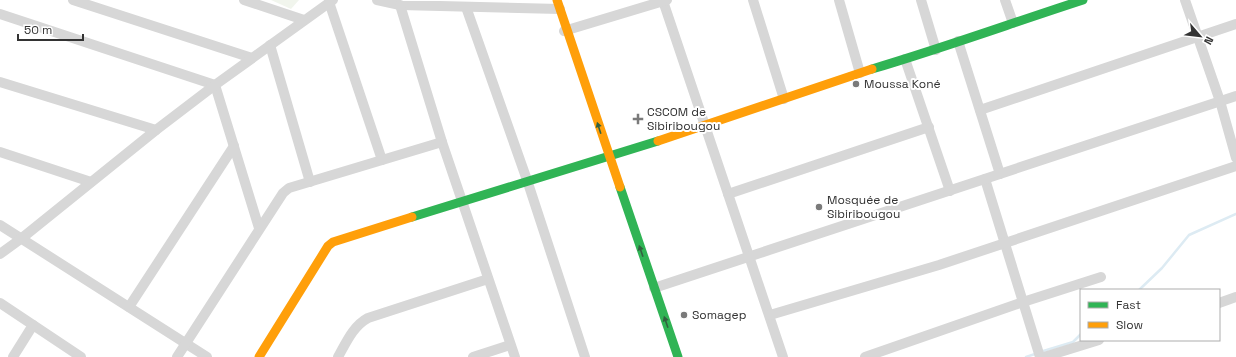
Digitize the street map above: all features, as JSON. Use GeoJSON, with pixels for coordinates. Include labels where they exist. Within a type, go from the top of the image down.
{"type":"FeatureCollection","features":[{"type":"Feature","properties":{"kind":"main road"},"geometry":{"type":"LineString","coordinates":[[258,357],[328,246],[333,242],[461,200],[705,126],[860,72],[936,50],[958,41],[1083,0]]}},
{"type":"Feature","properties":{"kind":"main road"},"geometry":{"type":"LineString","coordinates":[[554,4],[602,158],[654,288],[678,357]]}},
{"type":"Feature","properties":{"kind":"main road"},"geometry":{"type":"LineString","coordinates":[[563,32],[583,107]]}},
{"type":"Feature","properties":{"kind":"main road"},"geometry":{"type":"LineString","coordinates":[[625,232],[669,357]]}},
{"type":"Feature","properties":{"kind":"street"},"geometry":{"type":"LineString","coordinates":[[73,0],[252,58]]}},
{"type":"Feature","properties":{"kind":"street"},"geometry":{"type":"LineString","coordinates":[[244,0],[304,20]]}},
{"type":"Feature","properties":{"kind":"street"},"geometry":{"type":"LineString","coordinates":[[377,0],[400,5],[445,3],[466,7],[554,4]]}},
{"type":"Feature","properties":{"kind":"street"},"geometry":{"type":"LineString","coordinates":[[752,0],[784,99]]}},
{"type":"Feature","properties":{"kind":"street"},"geometry":{"type":"LineString","coordinates":[[839,0],[860,72]]}},
{"type":"Feature","properties":{"kind":"street"},"geometry":{"type":"LineString","coordinates":[[921,0],[936,50]]}},
{"type":"Feature","properties":{"kind":"street"},"geometry":{"type":"LineString","coordinates":[[1005,0],[1013,23]]}},
{"type":"Feature","properties":{"kind":"street"},"geometry":{"type":"LineString","coordinates":[[1185,0],[1220,101],[1236,158]]}},
{"type":"Feature","properties":{"kind":"street"},"geometry":{"type":"LineString","coordinates":[[0,254],[156,130],[215,85],[331,1],[382,160]]}},
{"type":"Feature","properties":{"kind":"street"},"geometry":{"type":"LineString","coordinates":[[563,32],[665,1],[705,126],[783,357]]}},
{"type":"Feature","properties":{"kind":"street"},"geometry":{"type":"LineString","coordinates":[[400,5],[442,142],[515,357]]}},
{"type":"Feature","properties":{"kind":"street"},"geometry":{"type":"LineString","coordinates":[[466,7],[527,180],[585,357]]}},
{"type":"Feature","properties":{"kind":"street"},"geometry":{"type":"LineString","coordinates":[[0,14],[215,85]]}},
{"type":"Feature","properties":{"kind":"street"},"geometry":{"type":"LineString","coordinates":[[980,110],[1236,24]]}},
{"type":"Feature","properties":{"kind":"street"},"geometry":{"type":"LineString","coordinates":[[958,41],[1000,174]]}},
{"type":"Feature","properties":{"kind":"street"},"geometry":{"type":"LineString","coordinates":[[270,45],[310,182]]}},
{"type":"Feature","properties":{"kind":"street"},"geometry":{"type":"LineString","coordinates":[[905,59],[950,190]]}},
{"type":"Feature","properties":{"kind":"street"},"geometry":{"type":"LineString","coordinates":[[0,82],[156,130]]}},
{"type":"Feature","properties":{"kind":"street"},"geometry":{"type":"LineString","coordinates":[[215,85],[259,228]]}},
{"type":"Feature","properties":{"kind":"street"},"geometry":{"type":"LineString","coordinates":[[654,288],[1236,96]]}},
{"type":"Feature","properties":{"kind":"street"},"geometry":{"type":"LineString","coordinates":[[728,194],[929,127]]}},
{"type":"Feature","properties":{"kind":"street"},"geometry":{"type":"LineString","coordinates":[[177,357],[259,228],[283,193],[289,188],[442,142]]}},
{"type":"Feature","properties":{"kind":"street"},"geometry":{"type":"LineString","coordinates":[[129,307],[234,146]]}},
{"type":"Feature","properties":{"kind":"street"},"geometry":{"type":"LineString","coordinates":[[0,152],[91,182]]}},
{"type":"Feature","properties":{"kind":"street"},"geometry":{"type":"LineString","coordinates":[[770,315],[940,265],[1236,166]]}},
{"type":"Feature","properties":{"kind":"street"},"geometry":{"type":"LineString","coordinates":[[985,179],[1040,357]]}},
{"type":"Feature","properties":{"kind":"street"},"geometry":{"type":"LineString","coordinates":[[0,225],[207,357]]}},
{"type":"Feature","properties":{"kind":"street"},"geometry":{"type":"LineString","coordinates":[[865,357],[1023,302],[1101,277]]}},
{"type":"Feature","properties":{"kind":"street"},"geometry":{"type":"LineString","coordinates":[[338,357],[355,329],[361,322],[368,318],[488,279]]}},
{"type":"Feature","properties":{"kind":"street"},"geometry":{"type":"LineString","coordinates":[[1220,303],[1236,297]]}},
{"type":"Feature","properties":{"kind":"street"},"geometry":{"type":"LineString","coordinates":[[0,303],[81,357]]}},
{"type":"Feature","properties":{"kind":"street"},"geometry":{"type":"LineString","coordinates":[[13,357],[32,325]]}},
{"type":"Feature","properties":{"kind":"street"},"geometry":{"type":"LineString","coordinates":[[1044,357],[1096,341]]}},
{"type":"Feature","properties":{"kind":"street"},"geometry":{"type":"LineString","coordinates":[[473,357],[510,345]]}},
{"type":"Feature","properties":{"kind":"shaded area"},"geometry":{"type":"Polygon","coordinates":[[[271,0],[299,0],[291,9],[271,0]]]}},
{"type":"Feature","properties":{"kind":"waterway"},"geometry":{"type":"LineString","coordinates":[[1140,289],[1162,268],[1189,235],[1236,214]]}},
{"type":"Feature","properties":{"kind":"waterway"},"geometry":{"type":"LineString","coordinates":[[1040,352],[1073,342],[1080,335]]}},
{"type":"Feature","properties":{"kind":"waterway"},"geometry":{"type":"LineString","coordinates":[[1026,357],[1035,354]]}},
{"type":"Feature","properties":{"kind":"traffic: fast"},"geometry":{"type":"LineString","coordinates":[[872,69],[1083,0]]}},
{"type":"Feature","properties":{"kind":"traffic: fast"},"geometry":{"type":"LineString","coordinates":[[412,217],[658,141]]}},
{"type":"Feature","properties":{"kind":"traffic: fast"},"geometry":{"type":"LineString","coordinates":[[620,187],[678,357]]}},
{"type":"Feature","properties":{"kind":"traffic: slow"},"geometry":{"type":"LineString","coordinates":[[557,0],[620,187]]}},
{"type":"Feature","properties":{"kind":"traffic: slow"},"geometry":{"type":"LineString","coordinates":[[658,141],[872,69]]}},
{"type":"Feature","properties":{"kind":"traffic: slow"},"geometry":{"type":"LineString","coordinates":[[259,357],[328,246],[333,242],[412,217]]}},
{"type":"Feature","properties":{"kind":"place","name":"Moussa Koné"},"geometry":{"type":"Point","coordinates":[856,84]}},
{"type":"Feature","properties":{"kind":"place","name":"CSCOM de Sibiribougou"},"geometry":{"type":"Point","coordinates":[638,119]}},
{"type":"Feature","properties":{"kind":"place","name":"Mosquée de Sibiribougou"},"geometry":{"type":"Point","coordinates":[819,207]}},
{"type":"Feature","properties":{"kind":"place","name":"Somagep"},"geometry":{"type":"Point","coordinates":[684,315]}}]}
